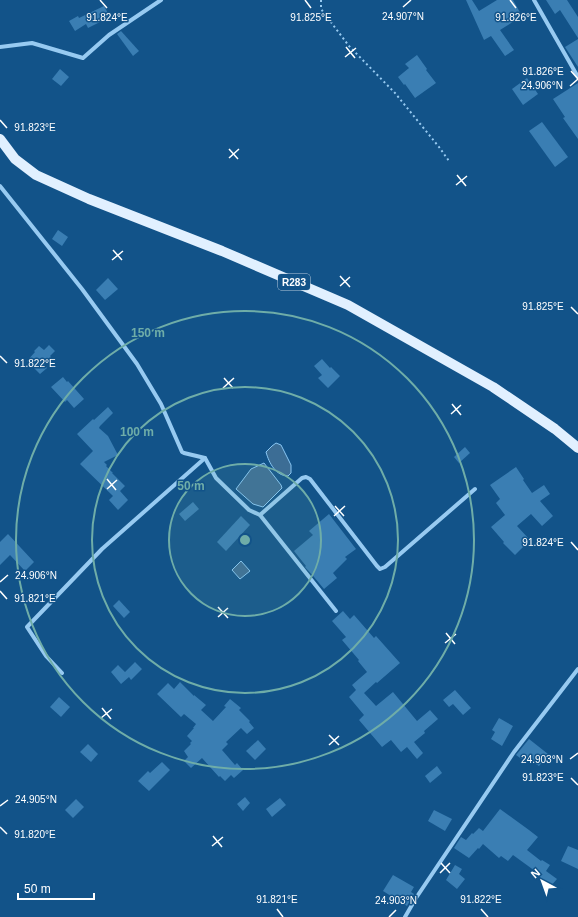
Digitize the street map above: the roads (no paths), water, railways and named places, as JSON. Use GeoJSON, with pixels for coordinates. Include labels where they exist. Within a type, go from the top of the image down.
{"type":"FeatureCollection","features":[{"type":"Feature","properties":{"kind":"main road","name":"R283"},"geometry":{"type":"LineString","coordinates":[[0,139],[15,159],[36,175],[89,199],[222,251],[348,305],[493,387],[555,429],[578,448]]}},
{"type":"Feature","properties":{"kind":"street"},"geometry":{"type":"LineString","coordinates":[[0,46],[32,43],[83,58],[109,35],[161,0]]}},
{"type":"Feature","properties":{"kind":"street"},"geometry":{"type":"LineString","coordinates":[[534,0],[578,77]]}},
{"type":"Feature","properties":{"kind":"street"},"geometry":{"type":"LineString","coordinates":[[0,186],[82,289],[137,364],[161,404],[182,452],[205,458],[216,478],[249,510],[260,515],[336,611]]}},
{"type":"Feature","properties":{"kind":"street"},"geometry":{"type":"LineString","coordinates":[[62,673],[46,656],[27,626],[102,549],[205,458]]}},
{"type":"Feature","properties":{"kind":"street"},"geometry":{"type":"LineString","coordinates":[[260,515],[302,478],[306,477],[310,479],[380,569],[385,567],[475,489]]}},
{"type":"Feature","properties":{"kind":"street"},"geometry":{"type":"LineString","coordinates":[[405,917],[416,898],[514,752],[578,669]]}},
{"type":"Feature","properties":{"kind":"water"},"geometry":{"type":"Polygon","coordinates":[[[276,443],[281,445],[291,465],[291,473],[288,476],[280,474],[271,464],[267,456],[266,452],[276,443]]]}},
{"type":"Feature","properties":{"kind":"water"},"geometry":{"type":"Polygon","coordinates":[[[264,463],[282,488],[263,507],[253,504],[236,489],[251,469],[264,463]]]}},
{"type":"Feature","properties":{"kind":"water"},"geometry":{"type":"Polygon","coordinates":[[[241,561],[250,571],[240,579],[232,570],[241,561]]]}}]}
